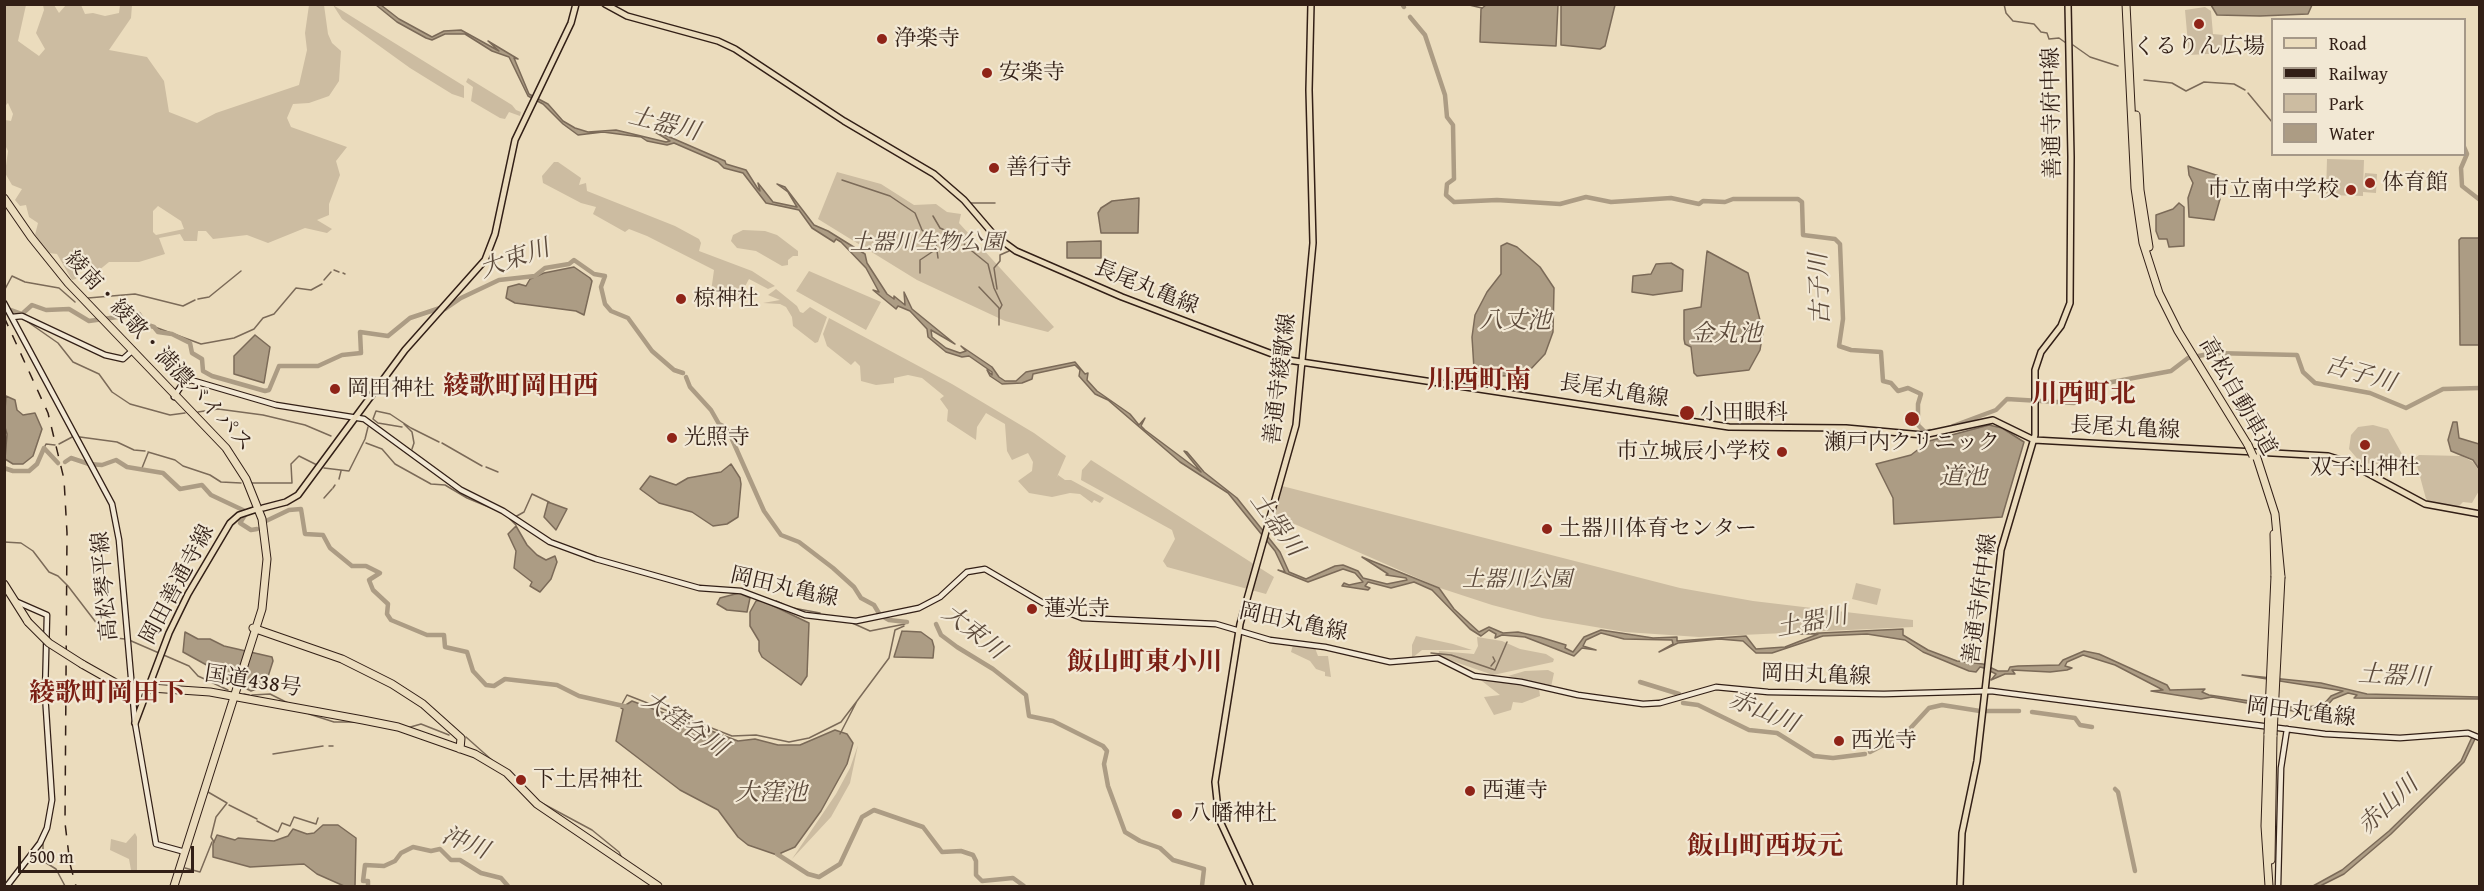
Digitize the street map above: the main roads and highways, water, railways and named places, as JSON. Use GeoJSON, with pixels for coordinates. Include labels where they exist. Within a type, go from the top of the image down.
{"type":"FeatureCollection","features":[{"type":"Feature","properties":{"kind":"highway","name":"高松自動車道"},"geometry":{"type":"LineString","coordinates":[[2126,4],[2138,215],[2143,243],[2159,293],[2255,455],[2275,514],[2278,576],[2271,734],[2269,862],[2273,886]]}},
{"type":"Feature","properties":{"kind":"highway","name":"高松自動車道"},"geometry":{"type":"LineString","coordinates":[[2131,4],[2140,190],[2148,243],[2163,292],[2193,352]]}},
{"type":"Feature","properties":{"kind":"highway","name":"綾南・綾歌・満濃バイパス"},"geometry":{"type":"LineString","coordinates":[[4,198],[49,260],[100,319]]}},
{"type":"Feature","properties":{"kind":"highway","name":"綾南・綾歌・満濃バイパス"},"geometry":{"type":"LineString","coordinates":[[4,205],[47,263],[226,448],[246,479],[259,507],[264,530],[267,569],[264,601],[172,886]]}},
{"type":"Feature","properties":{"kind":"highway","name":"国道438号"},"geometry":{"type":"LineString","coordinates":[[4,584],[28,622],[49,643],[116,685],[131,688],[192,690],[389,725],[460,748],[497,766],[537,804],[658,886]]}},
{"type":"Feature","properties":{"kind":"highway","name":"国道438号"},"geometry":{"type":"LineString","coordinates":[[254,631],[342,659],[392,684],[423,705],[461,738],[460,748]]}},
{"type":"Feature","properties":{"kind":"main road"},"geometry":{"type":"LineString","coordinates":[[263,508],[286,502],[298,495],[413,340],[475,273],[488,255],[499,220],[510,156],[521,125],[572,23],[576,4]]}},
{"type":"Feature","properties":{"kind":"main road","name":"長尾丸亀線"},"geometry":{"type":"LineString","coordinates":[[605,4],[627,16],[717,41],[735,49],[844,121],[934,174],[963,200],[994,235],[1016,251],[1141,304],[1288,360],[1721,426],[1846,428],[1923,435],[1993,420],[2034,440],[2328,456],[2347,462],[2433,507],[2480,514]]}},
{"type":"Feature","properties":{"kind":"main road","name":"善通寺綾歌線"},"geometry":{"type":"LineString","coordinates":[[1250,886],[1222,827],[1215,791],[1241,618],[1294,435],[1313,243],[1309,90],[1311,4]]}},
{"type":"Feature","properties":{"kind":"main road","name":"善通寺府中線"},"geometry":{"type":"LineString","coordinates":[[1960,886],[1962,833],[1977,761],[2002,545],[2034,440],[2035,370],[2039,358],[2061,326],[2070,303],[2072,157],[2068,4]]}},
{"type":"Feature","properties":{"kind":"main road"},"geometry":{"type":"LineString","coordinates":[[4,303],[12,318],[22,316],[105,355],[123,359],[131,351]]}},
{"type":"Feature","properties":{"kind":"main road","name":"高松琴平線"},"geometry":{"type":"LineString","coordinates":[[12,318],[112,504],[116,519],[135,723],[156,845],[183,851]]}},
{"type":"Feature","properties":{"kind":"main road","name":"岡田丸亀線"},"geometry":{"type":"LineString","coordinates":[[174,395],[183,383],[192,380],[276,405],[357,417],[376,425],[461,490],[503,511],[547,541],[580,554],[699,588],[741,591],[805,615],[856,621],[883,616],[930,603],[967,572],[980,569],[997,574],[1043,603],[1082,618],[1216,624],[1270,640],[1325,647],[1390,662],[1438,658],[1474,676],[1510,680],[1578,695],[1643,704],[1660,703],[1716,687],[1768,692],[1884,694],[1985,691],[2358,737],[2400,738],[2468,733],[2480,738]]}},
{"type":"Feature","properties":{"kind":"main road","name":"岡田善通寺線"},"geometry":{"type":"LineString","coordinates":[[135,723],[160,655],[188,594],[230,523],[239,515],[254,510]]}},
{"type":"Feature","properties":{"kind":"main road"},"geometry":{"type":"LineString","coordinates":[[8,886],[40,843],[47,828],[52,800],[45,694],[47,615],[27,604],[15,601]]}},
{"type":"Feature","properties":{"kind":"main road"},"geometry":{"type":"LineString","coordinates":[[21,612],[21,606],[27,604]]}},
{"type":"Feature","properties":{"kind":"main road"},"geometry":{"type":"LineString","coordinates":[[2273,886],[2281,768],[2287,729]]}},
{"type":"Feature","properties":{"kind":"water"},"geometry":{"type":"Polygon","coordinates":[[[376,5],[381,5],[399,19],[432,37],[444,31],[461,30],[499,51],[488,41],[518,59],[514,58],[529,94],[548,104],[563,121],[575,128],[588,132],[616,130],[670,141],[655,132],[665,135],[725,161],[726,164],[746,170],[758,189],[760,191],[758,183],[773,202],[797,207],[788,192],[777,184],[785,187],[814,225],[865,254],[867,263],[887,294],[894,299],[894,296],[905,305],[904,292],[912,309],[955,344],[931,330],[932,337],[946,348],[960,353],[966,351],[961,346],[992,367],[1005,381],[1016,381],[1026,372],[1075,362],[1085,374],[1088,373],[1087,380],[1097,391],[1130,414],[1139,425],[1145,418],[1141,426],[1145,430],[1201,472],[1184,451],[1187,452],[1204,472],[1237,498],[1280,552],[1289,572],[1306,579],[1335,566],[1343,565],[1358,571],[1363,578],[1387,584],[1407,580],[1386,575],[1388,574],[1362,557],[1439,588],[1454,609],[1479,632],[1489,627],[1503,633],[1518,632],[1566,645],[1565,648],[1573,652],[1584,637],[1601,630],[1653,638],[1677,637],[1677,641],[1746,636],[1756,649],[1785,647],[1818,634],[1800,634],[1903,629],[1903,635],[1928,650],[1957,661],[1983,664],[1998,671],[2008,671],[2010,667],[2018,666],[2059,665],[2063,660],[2084,651],[2099,654],[2167,685],[2170,690],[2205,689],[2202,692],[2209,695],[2298,708],[2323,705],[2331,696],[2343,691],[2242,675],[2321,683],[2367,694],[2479,697],[2479,699],[2354,698],[2357,695],[2348,693],[2333,699],[2325,708],[2299,712],[2212,697],[2201,699],[2151,691],[2163,690],[2115,665],[2083,655],[2067,662],[2065,666],[2072,668],[2067,670],[2050,672],[2012,670],[2015,674],[2005,674],[1991,680],[1996,674],[1984,668],[1980,667],[1976,672],[1969,671],[1923,652],[1905,640],[1867,634],[1823,636],[1772,653],[1756,653],[1743,641],[1719,639],[1678,643],[1659,652],[1673,644],[1672,640],[1624,639],[1601,633],[1586,640],[1583,646],[1596,650],[1582,648],[1574,656],[1525,637],[1502,635],[1495,638],[1496,634],[1489,630],[1481,636],[1470,629],[1432,590],[1414,582],[1391,588],[1368,582],[1365,586],[1370,588],[1368,590],[1342,586],[1344,583],[1349,585],[1363,582],[1355,573],[1343,569],[1308,582],[1278,570],[1285,572],[1275,551],[1228,493],[1180,462],[1108,400],[1095,394],[1079,376],[1080,370],[1075,365],[1033,374],[1032,379],[1022,383],[1002,384],[990,376],[987,370],[992,375],[992,372],[969,356],[962,357],[946,352],[928,337],[927,329],[910,311],[898,306],[896,309],[873,290],[879,292],[866,268],[841,242],[836,239],[834,242],[812,228],[799,210],[766,203],[743,173],[724,168],[718,162],[674,143],[667,145],[647,141],[641,137],[603,132],[578,135],[543,104],[528,96],[509,57],[492,51],[465,34],[445,34],[432,40],[426,38],[397,22],[376,5]]]}},
{"type":"Feature","properties":{"kind":"water"},"geometry":{"type":"Polygon","coordinates":[[[1486,5],[1558,5],[1556,46],[1480,42],[1481,9],[1486,5]]]}},
{"type":"Feature","properties":{"kind":"water"},"geometry":{"type":"Polygon","coordinates":[[[1561,5],[1615,5],[1605,46],[1600,49],[1561,45],[1561,5]]]}},
{"type":"Feature","properties":{"kind":"water"},"geometry":{"type":"Polygon","coordinates":[[[2211,5],[2312,5],[2308,14],[2260,16],[2217,15],[2211,5]]]}},
{"type":"Feature","properties":{"kind":"water"},"geometry":{"type":"Polygon","coordinates":[[[2188,166],[2219,176],[2220,199],[2214,220],[2189,217],[2188,198],[2193,183],[2188,166]]]}},
{"type":"Feature","properties":{"kind":"water"},"geometry":{"type":"Polygon","coordinates":[[[1139,198],[1138,233],[1101,233],[1098,213],[1101,208],[1112,201],[1139,198]]]}},
{"type":"Feature","properties":{"kind":"water"},"geometry":{"type":"Polygon","coordinates":[[[2179,203],[2184,207],[2184,246],[2169,247],[2167,239],[2159,239],[2156,231],[2156,215],[2173,209],[2179,203]]]}},
{"type":"Feature","properties":{"kind":"water"},"geometry":{"type":"Polygon","coordinates":[[[2479,238],[2479,345],[2460,345],[2459,240],[2479,238]]]}},
{"type":"Feature","properties":{"kind":"water"},"geometry":{"type":"Polygon","coordinates":[[[1101,241],[1101,258],[1067,258],[1067,242],[1101,241]]]}},
{"type":"Feature","properties":{"kind":"water","name":"八丈池"},"geometry":{"type":"Polygon","coordinates":[[[1507,243],[1517,247],[1540,267],[1554,288],[1553,332],[1545,354],[1524,375],[1479,377],[1474,369],[1472,337],[1475,315],[1487,292],[1501,274],[1501,246],[1507,243]]]}},
{"type":"Feature","properties":{"kind":"water","name":"金丸池"},"geometry":{"type":"Polygon","coordinates":[[[1707,251],[1748,273],[1763,332],[1760,350],[1749,370],[1697,376],[1694,373],[1691,347],[1685,344],[1684,339],[1684,310],[1701,307],[1707,251]]]}},
{"type":"Feature","properties":{"kind":"water"},"geometry":{"type":"Polygon","coordinates":[[[1671,263],[1683,270],[1682,291],[1653,295],[1632,292],[1633,276],[1651,274],[1656,264],[1671,263]]]}},
{"type":"Feature","properties":{"kind":"water"},"geometry":{"type":"Polygon","coordinates":[[[574,267],[592,281],[584,315],[576,311],[515,303],[506,298],[508,287],[519,284],[526,286],[530,279],[544,273],[574,267]]]}},
{"type":"Feature","properties":{"kind":"water"},"geometry":{"type":"Polygon","coordinates":[[[255,335],[270,347],[264,383],[234,374],[234,356],[255,335]]]}},
{"type":"Feature","properties":{"kind":"water"},"geometry":{"type":"Polygon","coordinates":[[[6,396],[15,400],[17,410],[23,415],[35,413],[42,429],[33,456],[23,464],[13,464],[5,459],[6,396]]]}},
{"type":"Feature","properties":{"kind":"water"},"geometry":{"type":"Polygon","coordinates":[[[2453,422],[2457,422],[2459,438],[2479,444],[2479,469],[2473,460],[2451,451],[2448,440],[2453,422]]]}},
{"type":"Feature","properties":{"kind":"water","name":"道池"},"geometry":{"type":"Polygon","coordinates":[[[1989,425],[2002,428],[2024,442],[2002,517],[1894,524],[1893,498],[1876,464],[1911,455],[1929,441],[1989,425]]]}},
{"type":"Feature","properties":{"kind":"water"},"geometry":{"type":"Polygon","coordinates":[[[731,464],[741,484],[738,517],[727,524],[713,526],[692,512],[659,503],[640,489],[650,476],[676,485],[688,478],[721,472],[731,464]]]}},
{"type":"Feature","properties":{"kind":"water"},"geometry":{"type":"Polygon","coordinates":[[[548,502],[567,509],[556,530],[544,517],[548,502]]]}},
{"type":"Feature","properties":{"kind":"water"},"geometry":{"type":"Polygon","coordinates":[[[516,526],[527,545],[537,555],[546,560],[555,556],[557,562],[551,579],[540,592],[530,586],[532,582],[514,568],[516,551],[508,534],[516,526]]]}},
{"type":"Feature","properties":{"kind":"water"},"geometry":{"type":"Polygon","coordinates":[[[739,593],[750,598],[747,612],[727,610],[717,604],[720,598],[739,593]]]}},
{"type":"Feature","properties":{"kind":"water"},"geometry":{"type":"Polygon","coordinates":[[[761,600],[809,623],[807,676],[801,685],[762,657],[759,651],[759,641],[750,626],[750,612],[756,601],[761,600]]]}},
{"type":"Feature","properties":{"kind":"water"},"geometry":{"type":"Polygon","coordinates":[[[902,631],[921,632],[932,640],[933,658],[894,657],[902,631]]]}},
{"type":"Feature","properties":{"kind":"water"},"geometry":{"type":"Polygon","coordinates":[[[185,632],[198,639],[210,639],[224,646],[272,657],[273,661],[265,686],[251,691],[223,677],[214,680],[218,675],[212,668],[183,652],[185,632]]]}},
{"type":"Feature","properties":{"kind":"water","name":"大窪池"},"geometry":{"type":"Polygon","coordinates":[[[632,701],[738,741],[755,739],[778,745],[800,745],[835,730],[847,734],[853,743],[847,764],[821,811],[795,847],[781,853],[780,856],[748,845],[738,837],[718,810],[680,790],[616,741],[623,709],[621,708],[632,701]]]}},
{"type":"Feature","properties":{"kind":"water"},"geometry":{"type":"Polygon","coordinates":[[[2472,737],[2475,739],[2464,762],[2391,834],[2344,874],[2320,886],[2313,886],[2342,870],[2389,831],[2461,761],[2472,737]]]}},
{"type":"Feature","properties":{"kind":"water"},"geometry":{"type":"Polygon","coordinates":[[[323,825],[338,825],[356,838],[355,886],[344,886],[317,874],[304,864],[250,867],[213,857],[213,844],[217,835],[235,840],[238,838],[274,841],[288,836],[293,829],[307,834],[314,833],[323,825]]]}},
{"type":"Feature","properties":{"kind":"waterway"},"geometry":{"type":"LineString","coordinates":[[1438,4],[1444,4]]}},
{"type":"Feature","properties":{"kind":"waterway"},"geometry":{"type":"LineString","coordinates":[[1465,4],[1482,8]]}},
{"type":"Feature","properties":{"kind":"waterway"},"geometry":{"type":"LineString","coordinates":[[2004,4],[2006,13],[2013,21],[2034,24],[2041,32],[2047,33],[2049,39],[2059,38],[2066,43]]}},
{"type":"Feature","properties":{"kind":"waterway","name":"古子川"},"geometry":{"type":"LineString","coordinates":[[1410,17],[1425,35],[1445,95],[1447,117],[1453,125],[1454,179],[1447,184],[1446,195],[1454,202],[1497,200],[1560,204],[1586,197],[1611,202],[1671,198],[1699,204],[1703,201],[1725,202],[1733,199],[1798,199],[1802,202],[1803,235],[1835,239],[1840,244],[1843,319],[1839,346],[1851,350],[1881,352],[1883,381],[1891,383],[1898,391],[1908,388],[1921,394],[1918,404],[1918,425],[1925,432],[1930,431]]}},
{"type":"Feature","properties":{"kind":"waterway"},"geometry":{"type":"LineString","coordinates":[[2073,45],[2090,57],[2118,66]]}},
{"type":"Feature","properties":{"kind":"waterway"},"geometry":{"type":"LineString","coordinates":[[2144,80],[2172,83],[2186,91],[2204,82],[2234,84],[2245,90]]}},
{"type":"Feature","properties":{"kind":"waterway"},"geometry":{"type":"LineString","coordinates":[[2248,93],[2271,121]]}},
{"type":"Feature","properties":{"kind":"waterway"},"geometry":{"type":"LineString","coordinates":[[2466,152],[2461,168],[2462,186],[2480,200]]}},
{"type":"Feature","properties":{"kind":"waterway"},"geometry":{"type":"LineString","coordinates":[[842,180],[890,196],[915,213],[922,230],[936,243],[938,258]]}},
{"type":"Feature","properties":{"kind":"waterway"},"geometry":{"type":"LineString","coordinates":[[970,203],[995,203]]}},
{"type":"Feature","properties":{"kind":"waterway"},"geometry":{"type":"LineString","coordinates":[[933,216],[940,228],[956,235],[988,264],[994,288],[1002,305],[1000,309]]}},
{"type":"Feature","properties":{"kind":"waterway"},"geometry":{"type":"LineString","coordinates":[[920,273],[920,260],[935,250]]}},
{"type":"Feature","properties":{"kind":"waterway"},"geometry":{"type":"LineString","coordinates":[[997,289],[994,268],[1000,261],[1000,255],[1009,251]]}},
{"type":"Feature","properties":{"kind":"waterway","name":"大束川"},"geometry":{"type":"LineString","coordinates":[[445,309],[461,298],[499,280],[535,276],[545,268],[569,264],[574,260],[594,274],[605,276],[601,287],[605,304],[611,311],[628,318],[652,351],[674,370],[683,373]]}},
{"type":"Feature","properties":{"kind":"waterway"},"geometry":{"type":"LineString","coordinates":[[334,270],[339,272]]}},
{"type":"Feature","properties":{"kind":"waterway"},"geometry":{"type":"LineString","coordinates":[[198,299],[209,297],[241,271]]}},
{"type":"Feature","properties":{"kind":"waterway"},"geometry":{"type":"LineString","coordinates":[[324,280],[331,272]]}},
{"type":"Feature","properties":{"kind":"waterway"},"geometry":{"type":"LineString","coordinates":[[4,291],[12,276],[25,282],[59,288],[75,302]]}},
{"type":"Feature","properties":{"kind":"waterway"},"geometry":{"type":"LineString","coordinates":[[152,326],[201,344],[234,338],[254,329],[263,318],[274,314],[296,288],[311,290],[322,284]]}},
{"type":"Feature","properties":{"kind":"waterway"},"geometry":{"type":"LineString","coordinates":[[979,287],[999,308],[999,325]]}},
{"type":"Feature","properties":{"kind":"waterway"},"geometry":{"type":"LineString","coordinates":[[88,298],[135,294],[183,306],[195,300]]}},
{"type":"Feature","properties":{"kind":"waterway","name":"大束川"},"geometry":{"type":"LineString","coordinates":[[11,310],[22,314],[32,305],[46,310],[69,309],[89,321],[139,314],[145,324],[154,327],[158,332],[172,334],[190,343],[192,353],[202,359],[203,371],[212,376],[265,391],[269,390],[279,366],[318,366],[342,355],[361,353],[360,332],[388,336],[410,318],[440,308]]}},
{"type":"Feature","properties":{"kind":"waterway"},"geometry":{"type":"LineString","coordinates":[[25,320],[58,343],[73,362],[99,374],[112,392],[130,404],[170,415],[185,413]]}},
{"type":"Feature","properties":{"kind":"waterway","name":"古子川"},"geometry":{"type":"LineString","coordinates":[[1953,426],[1996,410],[2007,399],[2074,403],[2085,387],[2171,371],[2188,358],[2214,353],[2297,355],[2303,372],[2315,383],[2370,393],[2406,408],[2443,389],[2480,388]]}},
{"type":"Feature","properties":{"kind":"waterway","name":"大束川"},"geometry":{"type":"LineString","coordinates":[[686,377],[690,387],[711,410],[719,424],[727,428],[764,511],[781,535],[799,542],[833,568],[854,587],[861,598],[874,605],[880,615],[889,620],[907,622]]}},
{"type":"Feature","properties":{"kind":"waterway"},"geometry":{"type":"LineString","coordinates":[[198,412],[218,409],[263,415],[305,425],[331,436]]}},
{"type":"Feature","properties":{"kind":"waterway"},"geometry":{"type":"LineString","coordinates":[[402,427],[378,423],[373,419],[376,411],[390,414],[439,442]]}},
{"type":"Feature","properties":{"kind":"waterway"},"geometry":{"type":"LineString","coordinates":[[404,424],[412,432],[414,443],[412,449]]}},
{"type":"Feature","properties":{"kind":"waterway"},"geometry":{"type":"LineString","coordinates":[[324,468],[349,471],[365,439],[368,427]]}},
{"type":"Feature","properties":{"kind":"waterway"},"geometry":{"type":"LineString","coordinates":[[59,444],[74,436]]}},
{"type":"Feature","properties":{"kind":"waterway"},"geometry":{"type":"LineString","coordinates":[[80,437],[117,442],[134,450],[145,451]]}},
{"type":"Feature","properties":{"kind":"waterway"},"geometry":{"type":"LineString","coordinates":[[366,443],[382,449],[395,464],[431,484],[445,485],[467,498],[496,510]]}},
{"type":"Feature","properties":{"kind":"waterway"},"geometry":{"type":"LineString","coordinates":[[442,443],[482,466]]}},
{"type":"Feature","properties":{"kind":"waterway"},"geometry":{"type":"LineString","coordinates":[[44,448],[46,444],[55,445]]}},
{"type":"Feature","properties":{"kind":"waterway","name":"大窪谷川"},"geometry":{"type":"LineString","coordinates":[[4,468],[13,471],[29,471],[37,464],[44,448],[58,463]]}},
{"type":"Feature","properties":{"kind":"waterway"},"geometry":{"type":"LineString","coordinates":[[148,452],[175,460],[183,466],[210,475],[221,482],[241,483]]}},
{"type":"Feature","properties":{"kind":"waterway"},"geometry":{"type":"LineString","coordinates":[[142,468],[148,453]]}},
{"type":"Feature","properties":{"kind":"waterway"},"geometry":{"type":"LineString","coordinates":[[252,483],[292,483],[291,464],[299,456],[317,465]]}},
{"type":"Feature","properties":{"kind":"waterway","name":"大窪谷川"},"geometry":{"type":"LineString","coordinates":[[65,462],[71,458],[89,464],[102,465],[116,460],[127,467],[163,473],[180,489],[202,485],[211,495],[245,511]]}},
{"type":"Feature","properties":{"kind":"waterway"},"geometry":{"type":"LineString","coordinates":[[486,467],[498,472]]}},
{"type":"Feature","properties":{"kind":"waterway"},"geometry":{"type":"LineString","coordinates":[[339,479],[341,471]]}},
{"type":"Feature","properties":{"kind":"waterway"},"geometry":{"type":"LineString","coordinates":[[324,498],[332,489]]}},
{"type":"Feature","properties":{"kind":"waterway"},"geometry":{"type":"LineString","coordinates":[[515,517],[524,512],[532,494],[549,502]]}},
{"type":"Feature","properties":{"kind":"waterway","name":"大窪谷川"},"geometry":{"type":"LineString","coordinates":[[266,521],[289,510],[301,509],[305,534],[323,535],[330,548],[352,566],[366,566],[380,573],[369,580],[373,590],[388,604],[387,614],[391,620],[427,635],[444,635],[445,647],[467,652],[473,671],[486,685],[494,686],[505,679],[557,685],[579,696],[628,707]]}},
{"type":"Feature","properties":{"kind":"waterway","name":"大窪谷川"},"geometry":{"type":"LineString","coordinates":[[245,515],[240,523],[251,530],[257,529]]}},
{"type":"Feature","properties":{"kind":"waterway"},"geometry":{"type":"LineString","coordinates":[[509,518],[516,525]]}},
{"type":"Feature","properties":{"kind":"waterway"},"geometry":{"type":"LineString","coordinates":[[4,542],[21,543],[33,551],[49,572],[58,576],[68,586],[101,629],[115,638],[125,639]]}},
{"type":"Feature","properties":{"kind":"waterway"},"geometry":{"type":"LineString","coordinates":[[776,601],[783,604]]}},
{"type":"Feature","properties":{"kind":"waterway"},"geometry":{"type":"LineString","coordinates":[[793,608],[820,613]]}},
{"type":"Feature","properties":{"kind":"waterway"},"geometry":{"type":"LineString","coordinates":[[850,622],[870,631],[905,624]]}},
{"type":"Feature","properties":{"kind":"waterway","name":"大束川"},"geometry":{"type":"LineString","coordinates":[[936,624],[941,635],[993,669],[1026,695],[1029,716],[1053,721],[1103,746],[1107,751],[1104,764],[1108,786],[1125,832],[1140,841],[1160,848],[1173,860],[1204,869],[1202,886]]}},
{"type":"Feature","properties":{"kind":"waterway"},"geometry":{"type":"LineString","coordinates":[[840,734],[857,701],[889,658],[895,630],[904,626]]}},
{"type":"Feature","properties":{"kind":"waterway"},"geometry":{"type":"LineString","coordinates":[[129,640],[189,666],[198,676],[228,690]]}},
{"type":"Feature","properties":{"kind":"waterway"},"geometry":{"type":"LineString","coordinates":[[1431,653],[1451,655],[1495,670],[1507,642]]}},
{"type":"Feature","properties":{"kind":"waterway"},"geometry":{"type":"LineString","coordinates":[[1491,666],[1495,661],[1493,657]]}},
{"type":"Feature","properties":{"kind":"waterway","name":"赤山川"},"geometry":{"type":"LineString","coordinates":[[1640,682],[1679,694]]}},
{"type":"Feature","properties":{"kind":"waterway"},"geometry":{"type":"LineString","coordinates":[[244,694],[249,695]]}},
{"type":"Feature","properties":{"kind":"waterway"},"geometry":{"type":"LineString","coordinates":[[252,695],[270,694],[288,703]]}},
{"type":"Feature","properties":{"kind":"waterway"},"geometry":{"type":"LineString","coordinates":[[621,706],[627,695],[732,736],[756,735],[789,742],[809,738],[841,722],[857,701]]}},
{"type":"Feature","properties":{"kind":"waterway","name":"赤山川"},"geometry":{"type":"LineString","coordinates":[[1683,703],[1698,705],[1749,730],[1777,733],[1814,756],[1833,758],[1865,754]]}},
{"type":"Feature","properties":{"kind":"waterway","name":"赤山川"},"geometry":{"type":"LineString","coordinates":[[1870,752],[1906,733],[1929,708],[1942,705],[1980,711]]}},
{"type":"Feature","properties":{"kind":"waterway","name":"赤山川"},"geometry":{"type":"LineString","coordinates":[[1984,711],[2019,711]]}},
{"type":"Feature","properties":{"kind":"waterway","name":"赤山川"},"geometry":{"type":"LineString","coordinates":[[2032,712],[2075,718],[2080,725],[2092,727]]}},
{"type":"Feature","properties":{"kind":"waterway"},"geometry":{"type":"LineString","coordinates":[[309,714],[334,722],[354,722]]}},
{"type":"Feature","properties":{"kind":"waterway"},"geometry":{"type":"LineString","coordinates":[[407,728],[421,724],[449,735]]}},
{"type":"Feature","properties":{"kind":"waterway"},"geometry":{"type":"LineString","coordinates":[[466,737],[493,761]]}},
{"type":"Feature","properties":{"kind":"waterway"},"geometry":{"type":"LineString","coordinates":[[273,754],[323,746]]}},
{"type":"Feature","properties":{"kind":"waterway","name":"赤山川"},"geometry":{"type":"LineString","coordinates":[[2115,789],[2118,792],[2135,871]]}},
{"type":"Feature","properties":{"kind":"waterway"},"geometry":{"type":"LineString","coordinates":[[208,792],[227,803],[216,817],[211,837],[214,842]]}},
{"type":"Feature","properties":{"kind":"waterway"},"geometry":{"type":"LineString","coordinates":[[538,801],[592,830],[619,852],[622,858]]}},
{"type":"Feature","properties":{"kind":"waterway"},"geometry":{"type":"LineString","coordinates":[[229,805],[257,819]]}},
{"type":"Feature","properties":{"kind":"waterway","name":"大窪谷川"},"geometry":{"type":"LineString","coordinates":[[777,854],[808,874],[819,877],[840,864],[862,817],[874,810],[923,827],[942,852],[961,851],[973,855],[976,861],[976,875],[982,881],[1013,878],[1024,886]]}},
{"type":"Feature","properties":{"kind":"waterway"},"geometry":{"type":"LineString","coordinates":[[257,821],[278,832],[282,823],[290,826],[294,817],[316,824],[318,818]]}},
{"type":"Feature","properties":{"kind":"waterway"},"geometry":{"type":"LineString","coordinates":[[43,841],[43,861],[56,869],[65,886]]}},
{"type":"Feature","properties":{"kind":"waterway"},"geometry":{"type":"LineString","coordinates":[[185,868],[200,872],[212,842]]}},
{"type":"Feature","properties":{"kind":"waterway","name":"沖川"},"geometry":{"type":"LineString","coordinates":[[368,886],[368,881],[363,881],[365,865],[384,866],[395,861],[401,853],[413,847],[431,851],[440,849],[451,860],[460,860],[481,873],[501,878],[508,886]]}},
{"type":"Feature","properties":{"kind":"railway"},"geometry":{"type":"LineString","coordinates":[[4,317],[48,413],[64,479],[67,533],[65,823],[70,864],[76,886]]}},
{"type":"Feature","properties":{"kind":"place","name":"くるりん広場"},"geometry":{"type":"Point","coordinates":[2199,24]}},
{"type":"Feature","properties":{"kind":"place","name":"浄楽寺"},"geometry":{"type":"Point","coordinates":[882,39]}},
{"type":"Feature","properties":{"kind":"place","name":"安楽寺"},"geometry":{"type":"Point","coordinates":[987,73]}},
{"type":"Feature","properties":{"kind":"place","name":"善行寺"},"geometry":{"type":"Point","coordinates":[994,168]}},
{"type":"Feature","properties":{"kind":"place","name":"体育館"},"geometry":{"type":"Point","coordinates":[2370,183]}},
{"type":"Feature","properties":{"kind":"place","name":"市立南中学校"},"geometry":{"type":"Point","coordinates":[2351,190]}},
{"type":"Feature","properties":{"kind":"place","name":"椋神社"},"geometry":{"type":"Point","coordinates":[681,299]}},
{"type":"Feature","properties":{"kind":"place","name":"岡田神社"},"geometry":{"type":"Point","coordinates":[335,389]}},
{"type":"Feature","properties":{"kind":"place","name":"小田眼科"},"geometry":{"type":"Point","coordinates":[1687,413]}},
{"type":"Feature","properties":{"kind":"place","name":"瀬戸内クリニック"},"geometry":{"type":"Point","coordinates":[1912,419]}},
{"type":"Feature","properties":{"kind":"place","name":"光照寺"},"geometry":{"type":"Point","coordinates":[672,438]}},
{"type":"Feature","properties":{"kind":"place","name":"双子山神社"},"geometry":{"type":"Point","coordinates":[2365,445]}},
{"type":"Feature","properties":{"kind":"place","name":"市立城辰小学校"},"geometry":{"type":"Point","coordinates":[1782,452]}},
{"type":"Feature","properties":{"kind":"place","name":"土器川体育センター"},"geometry":{"type":"Point","coordinates":[1547,529]}},
{"type":"Feature","properties":{"kind":"place","name":"蓮光寺"},"geometry":{"type":"Point","coordinates":[1032,609]}},
{"type":"Feature","properties":{"kind":"place","name":"西光寺"},"geometry":{"type":"Point","coordinates":[1839,741]}},
{"type":"Feature","properties":{"kind":"place","name":"下土居神社"},"geometry":{"type":"Point","coordinates":[521,780]}},
{"type":"Feature","properties":{"kind":"place","name":"西蓮寺"},"geometry":{"type":"Point","coordinates":[1470,791]}},
{"type":"Feature","properties":{"kind":"place","name":"八幡神社"},"geometry":{"type":"Point","coordinates":[1177,814]}},
{"type":"Feature","properties":{"kind":"district","name":"川西町南"},"geometry":{"type":"Point","coordinates":[1479,381]}},
{"type":"Feature","properties":{"kind":"district","name":"綾歌町岡田西"},"geometry":{"type":"Point","coordinates":[521,387]}},
{"type":"Feature","properties":{"kind":"district","name":"川西町北"},"geometry":{"type":"Point","coordinates":[2084,395]}},
{"type":"Feature","properties":{"kind":"district","name":"飯山町東小川"},"geometry":{"type":"Point","coordinates":[1145,663]}},
{"type":"Feature","properties":{"kind":"district","name":"綾歌町岡田下"},"geometry":{"type":"Point","coordinates":[107,694]}},
{"type":"Feature","properties":{"kind":"district","name":"飯山町西坂元"},"geometry":{"type":"Point","coordinates":[1765,847]}},
{"type":"Feature","properties":{"kind":"water label","name":"土器川"},"geometry":{"type":"Point","coordinates":[664,125]}},
{"type":"Feature","properties":{"kind":"water label","name":"土器川"},"geometry":{"type":"Point","coordinates":[1276,525]}},
{"type":"Feature","properties":{"kind":"water label","name":"土器川"},"geometry":{"type":"Point","coordinates":[1812,623]}},
{"type":"Feature","properties":{"kind":"water label","name":"土器川"},"geometry":{"type":"Point","coordinates":[2394,677]}},
{"type":"Feature","properties":{"kind":"park label","name":"土器川生物公園"},"geometry":{"type":"Point","coordinates":[927,243]}},
{"type":"Feature","properties":{"kind":"park label","name":"土器川公園"},"geometry":{"type":"Point","coordinates":[1517,580]}}]}
